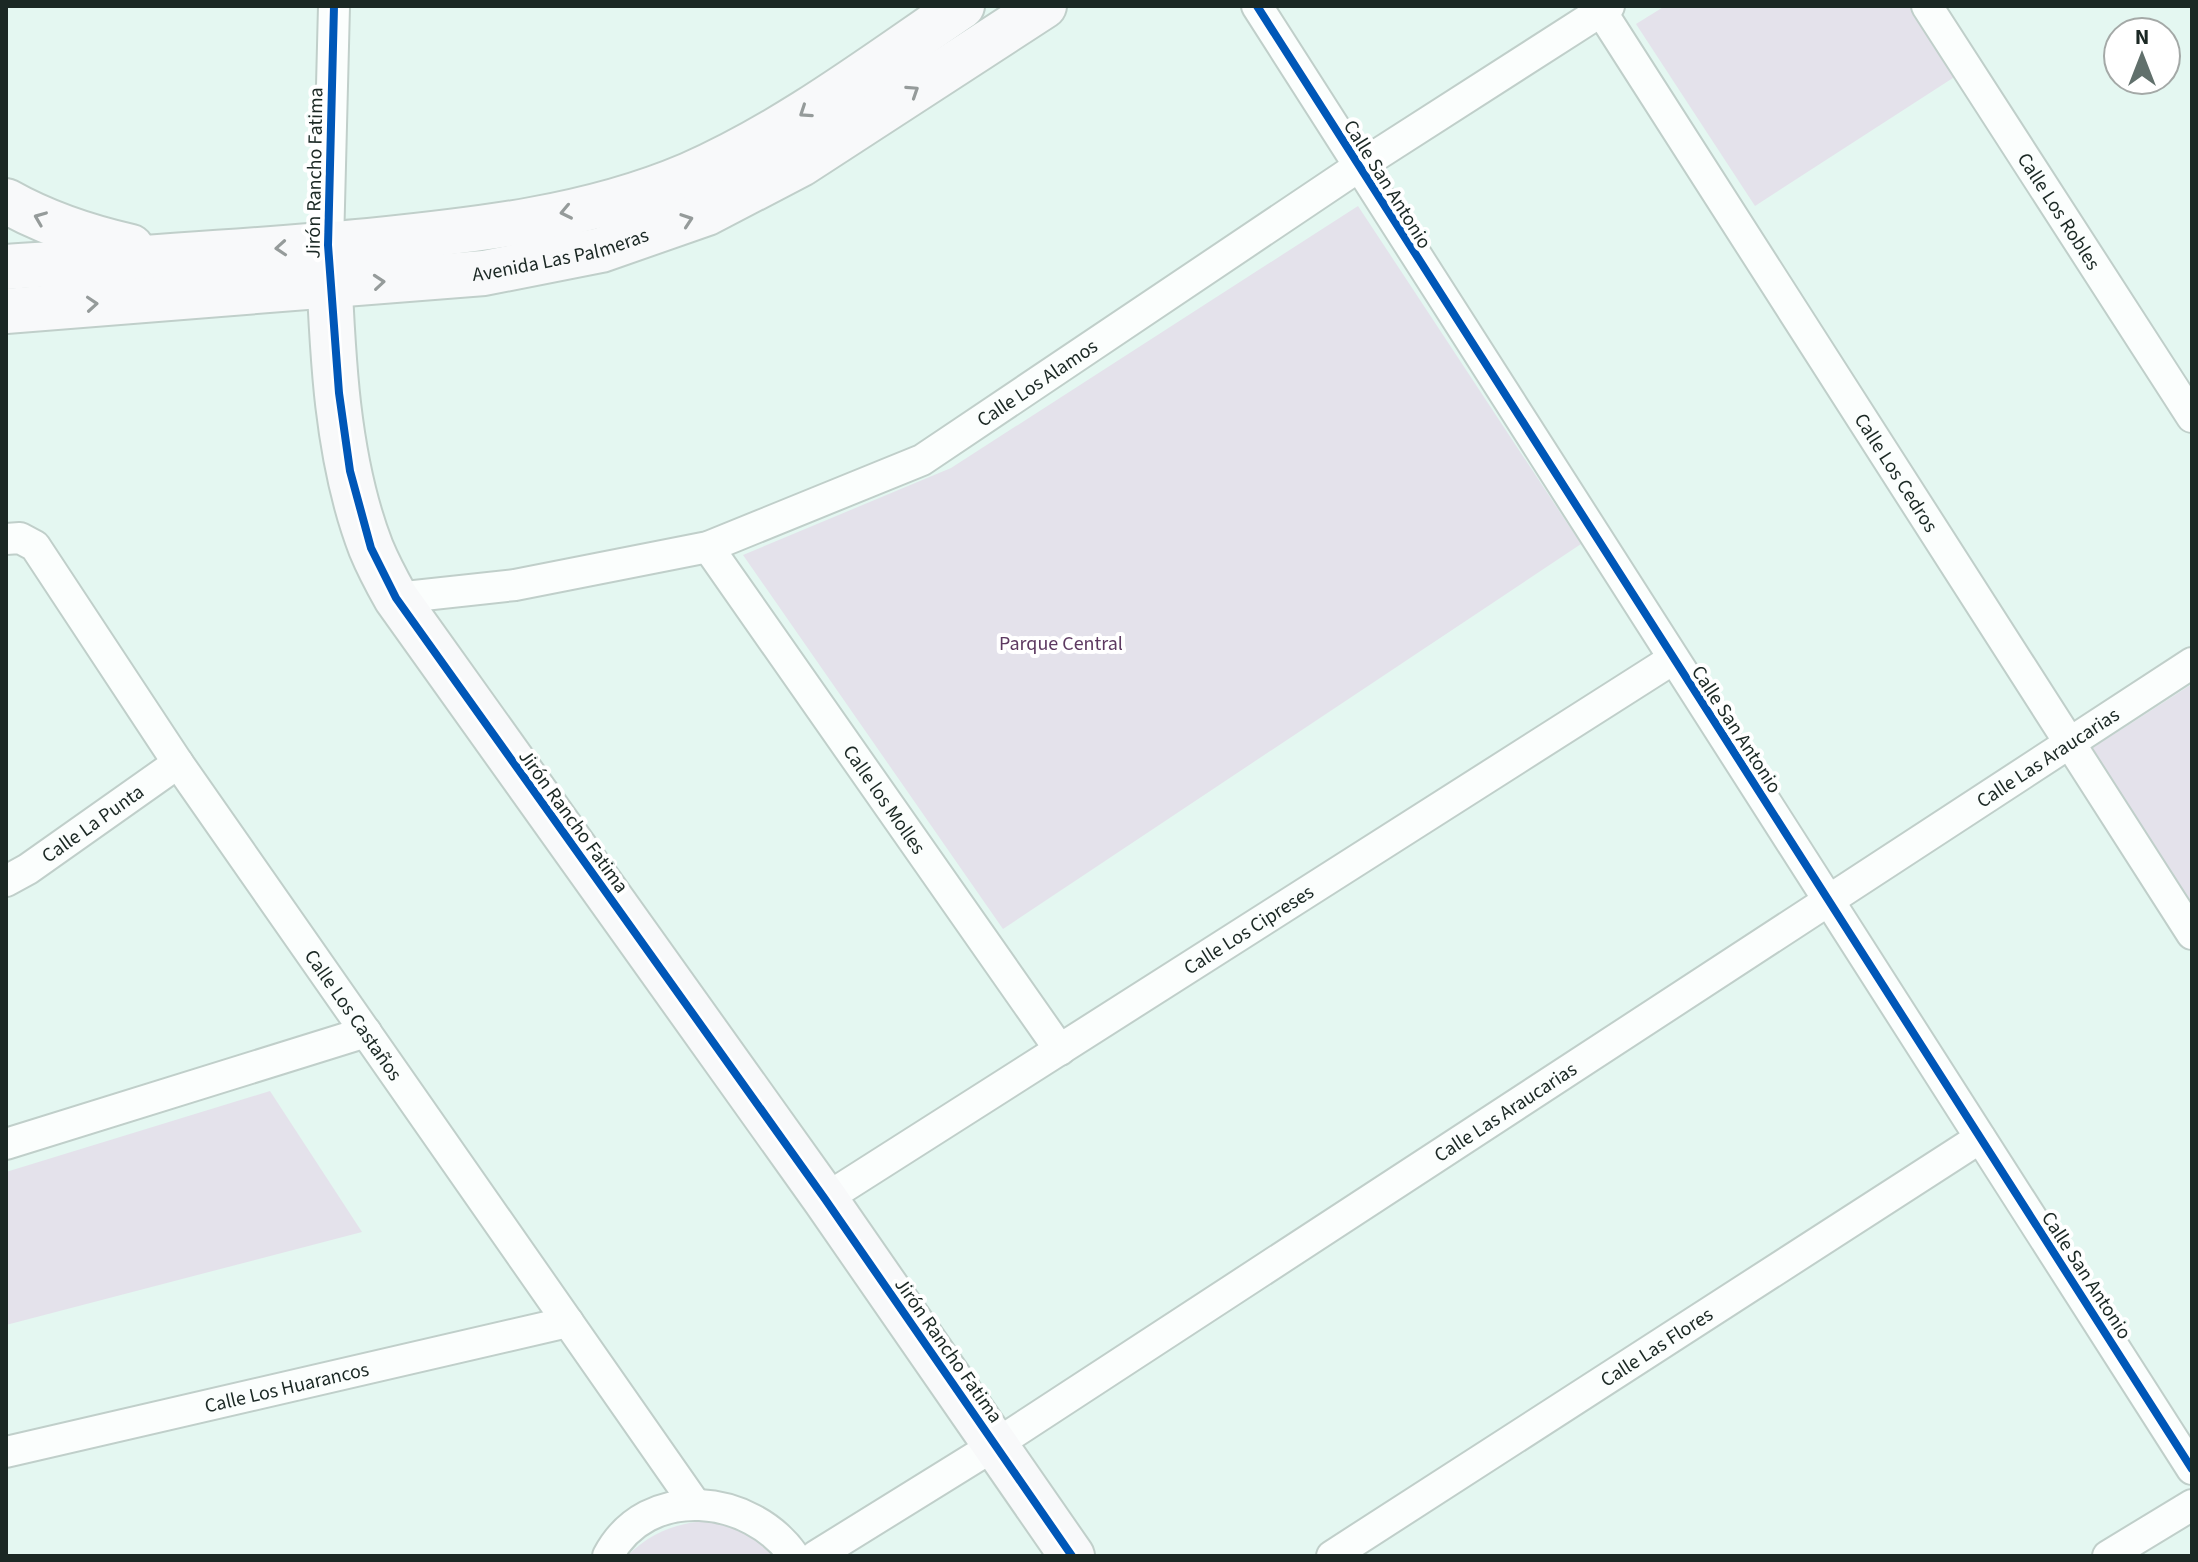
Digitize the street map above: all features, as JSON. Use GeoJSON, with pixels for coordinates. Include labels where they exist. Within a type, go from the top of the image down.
{"type":"FeatureCollection","features":[{"type":"Feature","properties":{"kind":"street","name":"Jirón Rancho Fatima"},"geometry":{"type":"LineString","coordinates":[[334,6],[329,266],[350,471],[371,548],[396,598],[825,1199],[1072,1556]]}},
{"type":"Feature","properties":{"kind":"street","name":"Avenida Las Palmeras"},"geometry":{"type":"LineString","coordinates":[[9,308],[329,266],[590,207],[688,175],[778,130],[962,6]]}},
{"type":"Feature","properties":{"kind":"street","name":"Avenida Las Palmeras"},"geometry":{"type":"LineString","coordinates":[[6,267],[168,256],[484,273],[601,250],[707,213],[801,164],[1044,6]]}},
{"type":"Feature","properties":{"kind":"street","name":"Calle San Antonio"},"geometry":{"type":"LineString","coordinates":[[1257,6],[2192,1469]]}},
{"type":"Feature","properties":{"kind":"street","name":"Calle Los Robles"},"geometry":{"type":"LineString","coordinates":[[1927,6],[2192,417]]}},
{"type":"Feature","properties":{"kind":"street","name":"Calle Los Alamos"},"geometry":{"type":"LineString","coordinates":[[396,598],[515,585],[708,547],[922,460],[1358,167],[1605,8]]}},
{"type":"Feature","properties":{"kind":"street","name":"Calle Los Cedros"},"geometry":{"type":"LineString","coordinates":[[1605,8],[2192,934]]}},
{"type":"Feature","properties":{"kind":"street"},"geometry":{"type":"LineString","coordinates":[[6,201],[32,216],[92,238],[168,256]]}},
{"type":"Feature","properties":{"kind":"street","name":"Calle Los Castaños"},"geometry":{"type":"LineString","coordinates":[[6,539],[20,538],[35,546],[178,763],[695,1504]]}},
{"type":"Feature","properties":{"kind":"street","name":"Calle los Molles"},"geometry":{"type":"LineString","coordinates":[[708,547],[1060,1050]]}},
{"type":"Feature","properties":{"kind":"street","name":"Calle Los Cipreses"},"geometry":{"type":"LineString","coordinates":[[825,1199],[1673,659]]}},
{"type":"Feature","properties":{"kind":"street","name":"Calle Las Araucarias"},"geometry":{"type":"LineString","coordinates":[[816,1556],[995,1445],[2192,663]]}},
{"type":"Feature","properties":{"kind":"street","name":"Calle La Punta"},"geometry":{"type":"LineString","coordinates":[[6,881],[28,869],[178,763]]}},
{"type":"Feature","properties":{"kind":"street"},"geometry":{"type":"LineString","coordinates":[[6,1144],[366,1032]]}},
{"type":"Feature","properties":{"kind":"street","name":"Calle Las Flores"},"geometry":{"type":"LineString","coordinates":[[1332,1556],[1980,1138]]}},
{"type":"Feature","properties":{"kind":"street","name":"Calle Los Huarancos"},"geometry":{"type":"LineString","coordinates":[[6,1452],[568,1322]]}},
{"type":"Feature","properties":{"kind":"street"},"geometry":{"type":"LineString","coordinates":[[608,1556],[628,1532],[647,1518],[695,1504],[743,1512],[774,1532],[794,1556]]}},
{"type":"Feature","properties":{"kind":"street"},"geometry":{"type":"LineString","coordinates":[[2108,1556],[2192,1505]]}},
{"type":"Feature","properties":{"kind":"green space"},"geometry":{"type":"Polygon","coordinates":[[[1665,6],[1911,6],[1956,76],[1755,206],[1636,24],[1665,6]]]}},
{"type":"Feature","properties":{"kind":"green space","name":"Parque Central"},"geometry":{"type":"Polygon","coordinates":[[[1358,206],[1581,544],[1003,929],[743,555],[951,468],[1358,206]]]}},
{"type":"Feature","properties":{"kind":"green space"},"geometry":{"type":"Polygon","coordinates":[[[2192,684],[2192,903],[2091,749],[2192,684]]]}},
{"type":"Feature","properties":{"kind":"green space"},"geometry":{"type":"Polygon","coordinates":[[[270,1091],[362,1232],[6,1325],[6,1172],[270,1091]]]}},
{"type":"Feature","properties":{"kind":"green space"},"geometry":{"type":"Polygon","coordinates":[[[703,1521],[742,1532],[773,1556],[627,1556],[662,1531],[703,1521]]]}},
{"type":"Feature","properties":{"kind":"cycle path"},"geometry":{"type":"LineString","coordinates":[[334,6],[328,245],[339,393],[350,471],[371,548],[396,598],[825,1199],[1072,1556]]}},
{"type":"Feature","properties":{"kind":"cycle path"},"geometry":{"type":"LineString","coordinates":[[1257,6],[2192,1469]]}}]}
